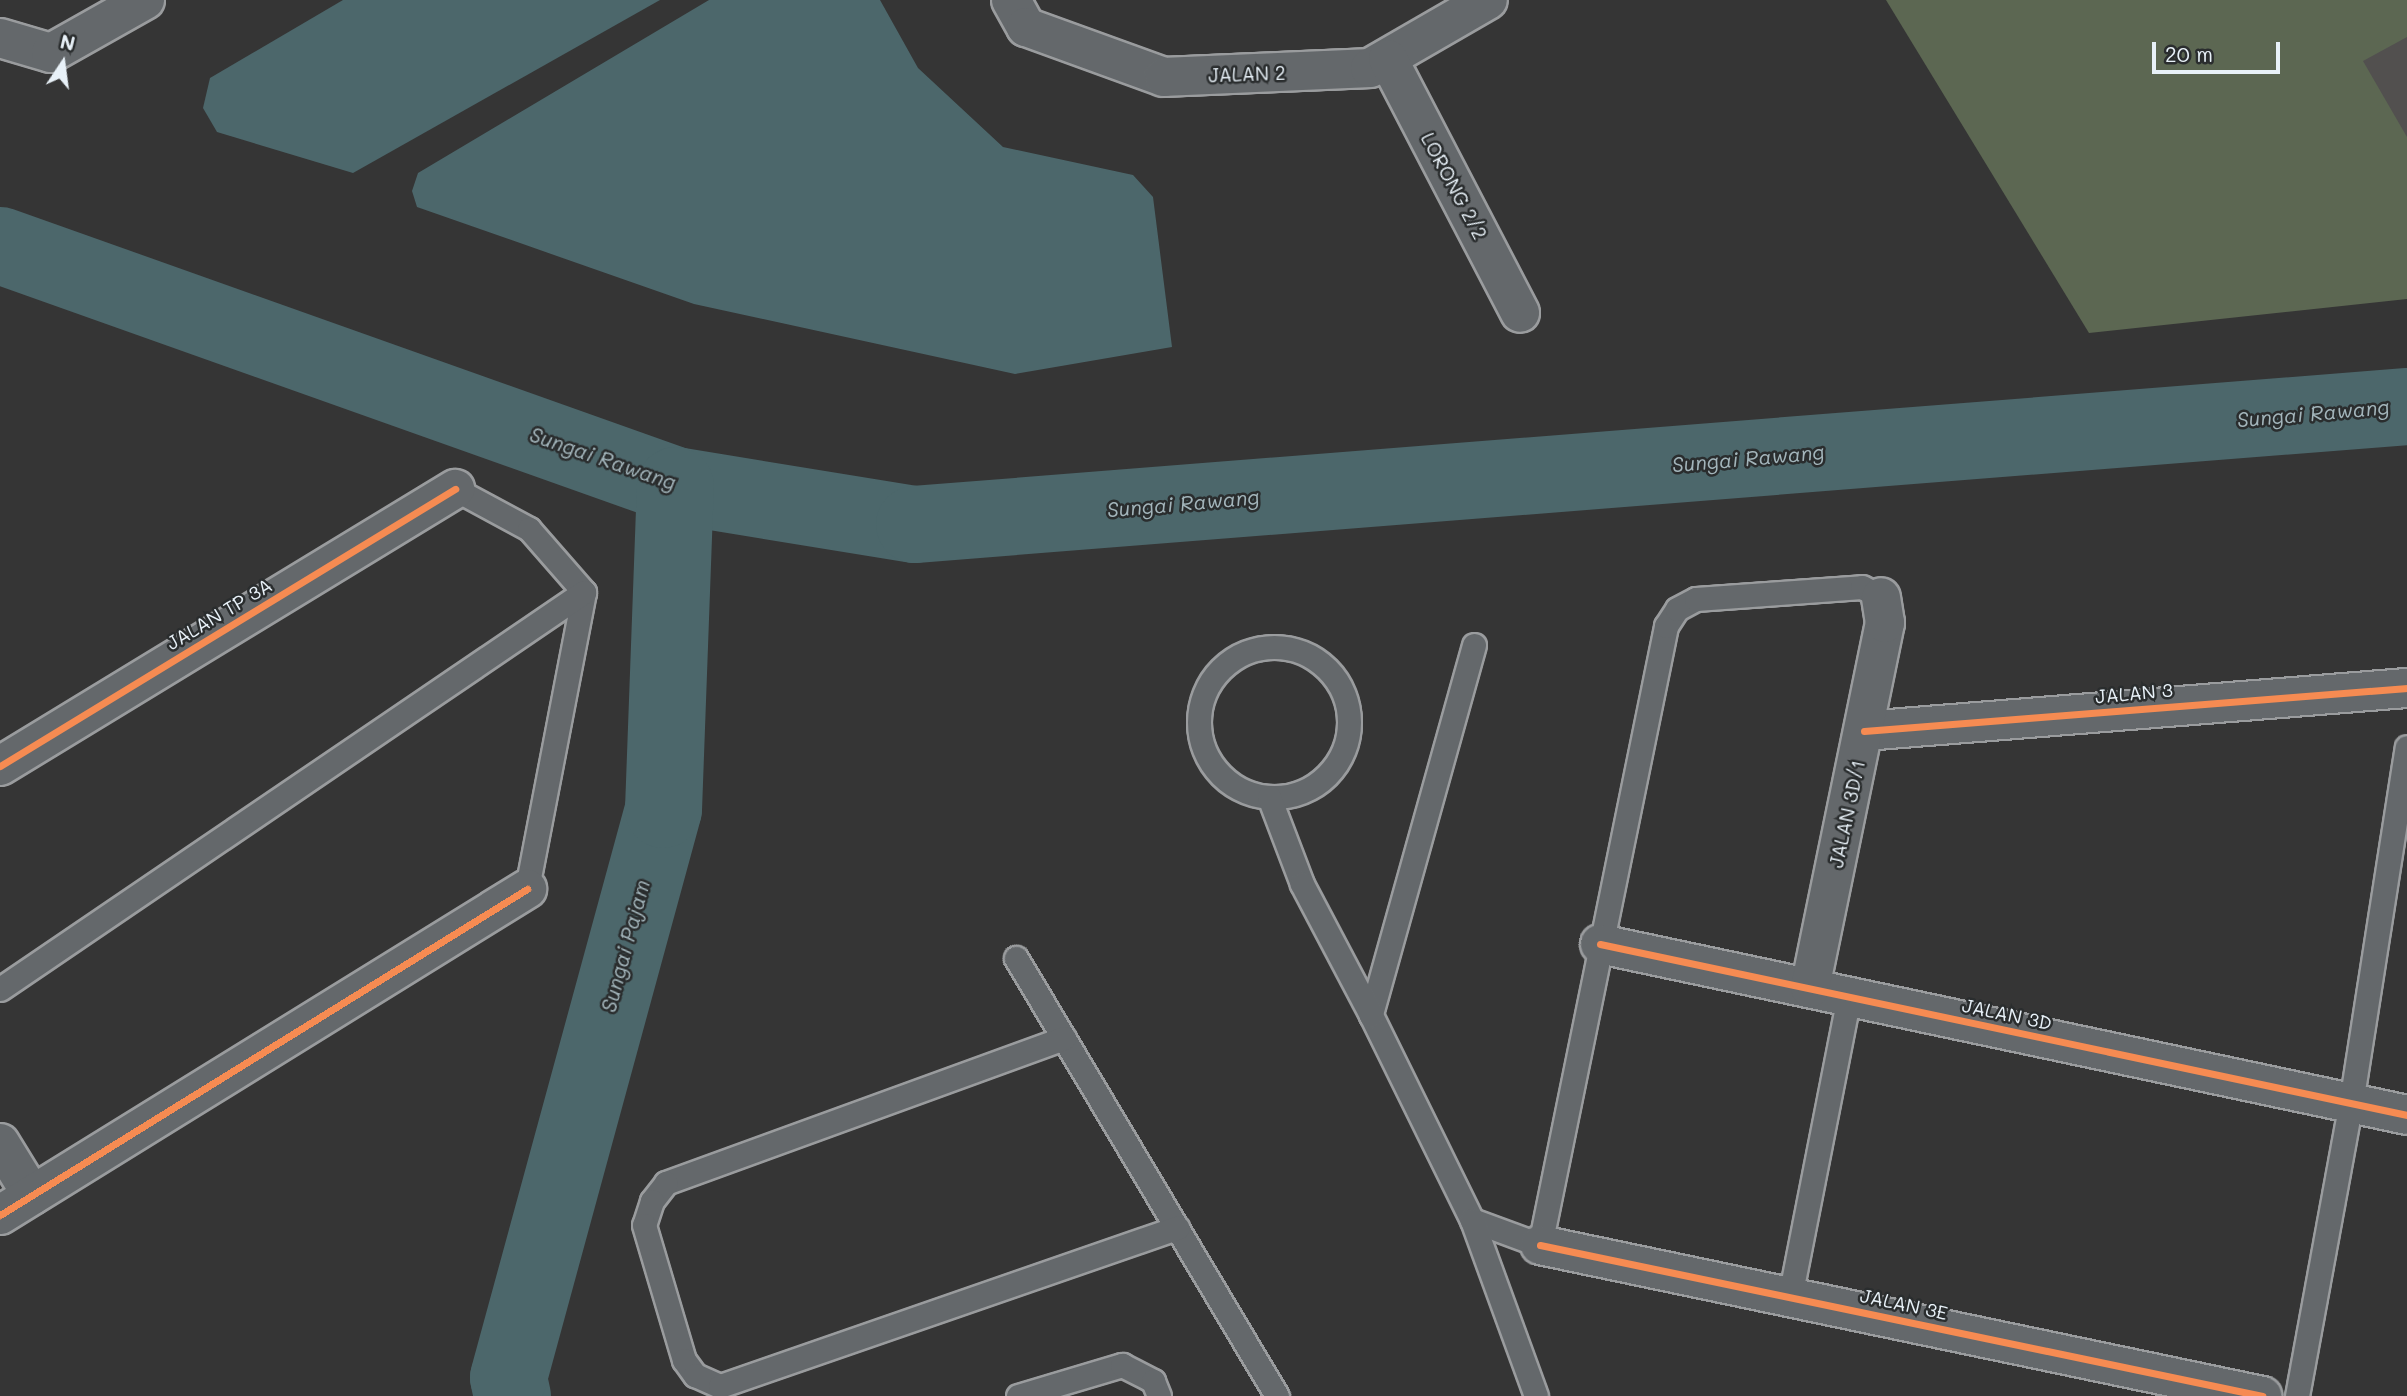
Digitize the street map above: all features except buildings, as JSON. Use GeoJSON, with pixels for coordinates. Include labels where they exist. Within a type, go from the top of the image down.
{"type":"FeatureCollection","features":[{"type":"Feature","properties":{"kind":"street"},"geometry":{"type":"LineString","coordinates":[[0,38],[51,53],[105,10],[145,0]]}},
{"type":"Feature","properties":{"kind":"street","name":"JALAN 2"},"geometry":{"type":"LineString","coordinates":[[1011,0],[1026,27],[1164,77],[1370,68],[1488,0]]}},
{"type":"Feature","properties":{"kind":"street","name":"LORONG 2/2"},"geometry":{"type":"LineString","coordinates":[[1388,59],[1520,313]]}},
{"type":"Feature","properties":{"kind":"street","name":"JALAN TP 3A"},"geometry":{"type":"LineString","coordinates":[[0,766],[455,489]]}},
{"type":"Feature","properties":{"kind":"street","name":"JALAN 3D/1"},"geometry":{"type":"LineString","coordinates":[[1810,988],[1885,623],[1881,597]]}},
{"type":"Feature","properties":{"kind":"street","name":"JALAN 3"},"geometry":{"type":"LineString","coordinates":[[1864,730],[2407,688]]}},
{"type":"Feature","properties":{"kind":"street"},"geometry":{"type":"LineString","coordinates":[[0,1215],[527,889]]}},
{"type":"Feature","properties":{"kind":"street","name":"JALAN 3D"},"geometry":{"type":"LineString","coordinates":[[1600,944],[2407,1115]]}},
{"type":"Feature","properties":{"kind":"street"},"geometry":{"type":"LineString","coordinates":[[0,1143],[32,1195]]}},
{"type":"Feature","properties":{"kind":"street","name":"JALAN 3E"},"geometry":{"type":"LineString","coordinates":[[1540,1245],[1790,1297],[2190,1388],[2262,1396]]}},
{"type":"Feature","properties":{"kind":"lane"},"geometry":{"type":"LineString","coordinates":[[455,489],[529,529],[584,592]]}},
{"type":"Feature","properties":{"kind":"lane"},"geometry":{"type":"LineString","coordinates":[[1472,1220],[1540,1245],[1667,626],[1677,609],[1696,598],[1862,587],[1881,597]]}},
{"type":"Feature","properties":{"kind":"lane"},"geometry":{"type":"LineString","coordinates":[[527,889],[584,592]]}},
{"type":"Feature","properties":{"kind":"lane"},"geometry":{"type":"LineString","coordinates":[[0,989],[584,592]]}},
{"type":"Feature","properties":{"kind":"lane"},"geometry":{"type":"LineString","coordinates":[[1371,1015],[1474,645]]}},
{"type":"Feature","properties":{"kind":"lane"},"geometry":{"type":"LineString","coordinates":[[1280,647],[1320,662],[1346,696],[1350,717],[1341,758],[1327,775],[1290,796],[1269,797],[1247,792],[1213,766],[1199,726],[1208,685],[1222,668],[1238,655],[1280,647]]}},
{"type":"Feature","properties":{"kind":"lane"},"geometry":{"type":"LineString","coordinates":[[2297,1396],[2351,1103],[2407,747]]}},
{"type":"Feature","properties":{"kind":"lane"},"geometry":{"type":"LineString","coordinates":[[1269,797],[1302,884],[1371,1015],[1472,1220],[1536,1396]]}},
{"type":"Feature","properties":{"kind":"lane"},"geometry":{"type":"LineString","coordinates":[[1016,958],[1277,1396]]}},
{"type":"Feature","properties":{"kind":"lane"},"geometry":{"type":"LineString","coordinates":[[1790,1297],[1849,996]]}},
{"type":"Feature","properties":{"kind":"lane"},"geometry":{"type":"LineString","coordinates":[[1064,1038],[666,1183],[652,1201],[644,1225],[684,1360],[695,1375],[720,1386],[1177,1228]]}},
{"type":"Feature","properties":{"kind":"lane"},"geometry":{"type":"LineString","coordinates":[[1018,1396],[1122,1365],[1153,1381],[1160,1396]]}},
{"type":"Feature","properties":{"kind":"green space"},"geometry":{"type":"Polygon","coordinates":[[[1886,0],[2407,0],[2407,299],[2089,333],[1886,0]]]}},
{"type":"Feature","properties":{"kind":"water"},"geometry":{"type":"Polygon","coordinates":[[[343,0],[660,0],[353,173],[217,132],[203,108],[210,78],[343,0]]]}},
{"type":"Feature","properties":{"kind":"water"},"geometry":{"type":"Polygon","coordinates":[[[709,0],[880,0],[918,68],[1003,147],[1133,175],[1153,197],[1172,347],[1015,374],[694,304],[417,207],[412,191],[418,173],[709,0]]]}},
{"type":"Feature","properties":{"kind":"waterway","name":"Sungai Rawang"},"geometry":{"type":"LineString","coordinates":[[0,245],[675,485],[914,524],[2407,406]]}},
{"type":"Feature","properties":{"kind":"waterway","name":"Sungai Pajam"},"geometry":{"type":"LineString","coordinates":[[512,1396],[508,1377],[663,809],[675,485]]}},
{"type":"Feature","properties":{"kind":"cycle path"},"geometry":{"type":"LineString","coordinates":[[0,766],[455,489]]}},
{"type":"Feature","properties":{"kind":"cycle path"},"geometry":{"type":"LineString","coordinates":[[1864,731],[2407,688]]}},
{"type":"Feature","properties":{"kind":"cycle path"},"geometry":{"type":"LineString","coordinates":[[0,1215],[527,889]]}},
{"type":"Feature","properties":{"kind":"cycle path"},"geometry":{"type":"LineString","coordinates":[[1600,944],[2407,1115]]}},
{"type":"Feature","properties":{"kind":"cycle path"},"geometry":{"type":"LineString","coordinates":[[1540,1245],[2262,1396]]}}]}
